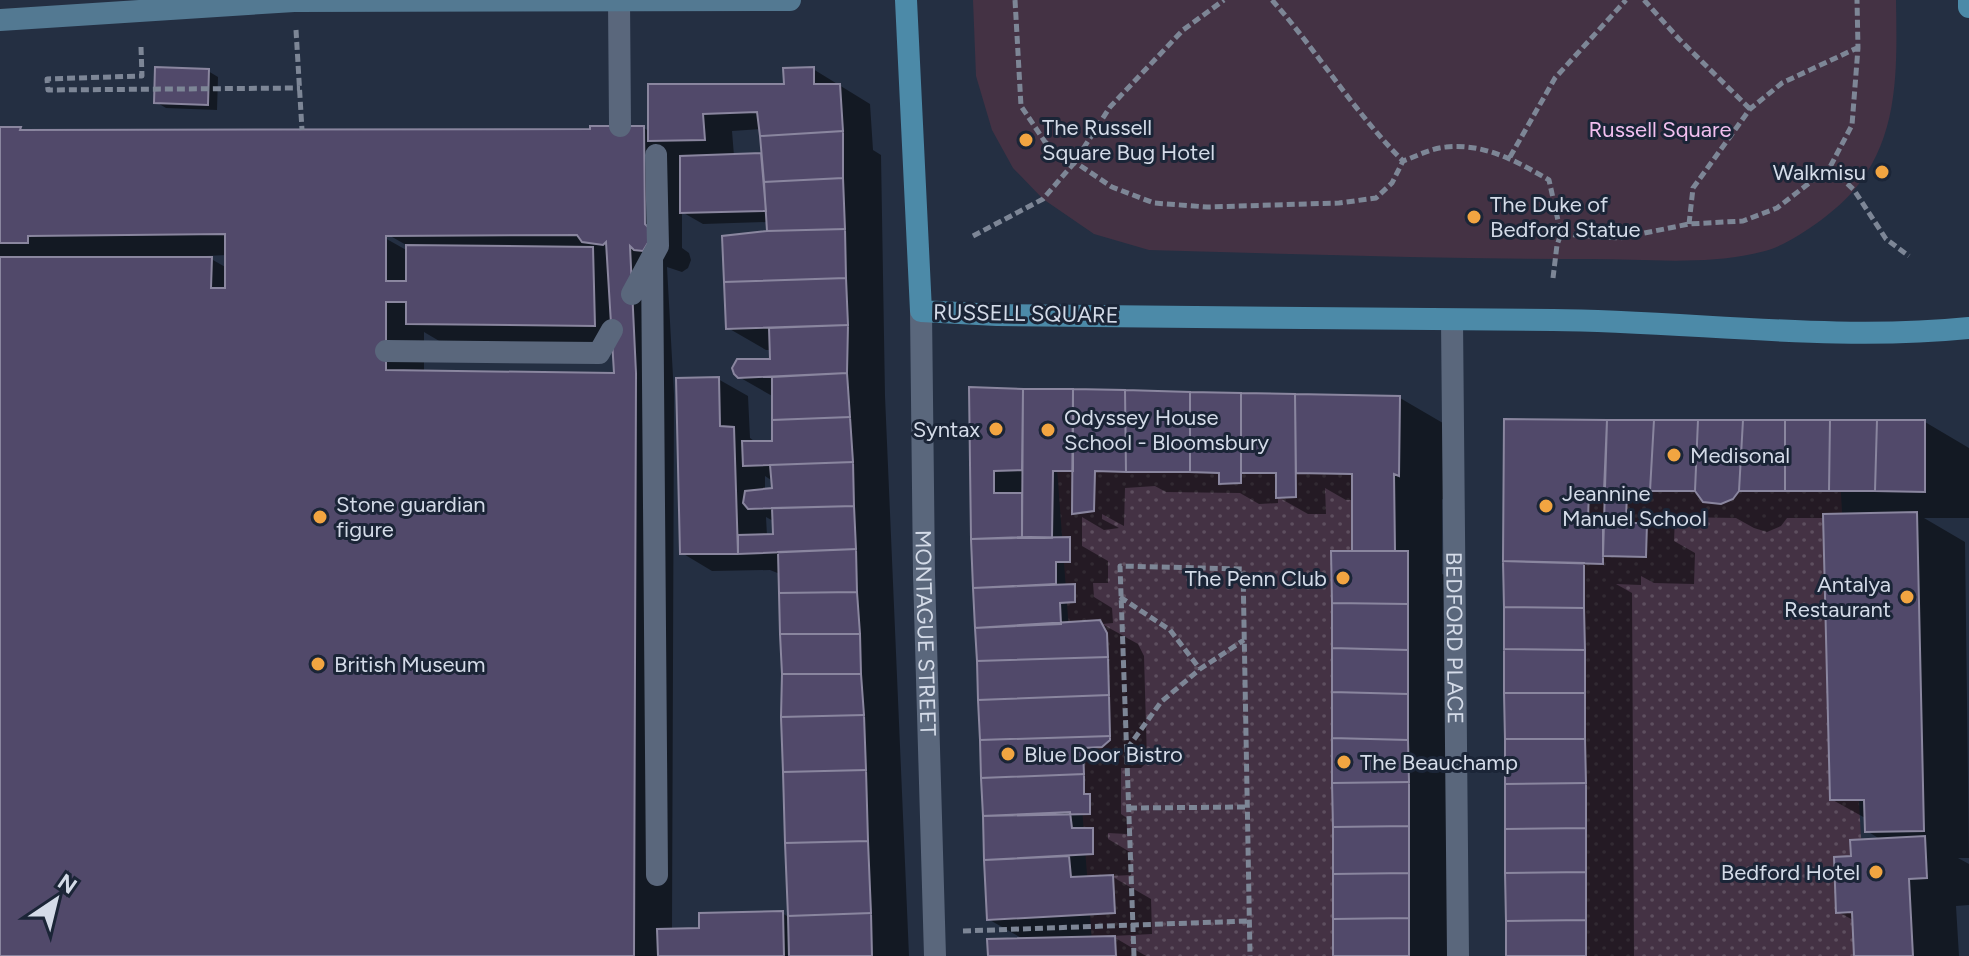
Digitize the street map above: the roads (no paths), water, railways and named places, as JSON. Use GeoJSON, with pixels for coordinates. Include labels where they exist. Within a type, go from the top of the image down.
{"type":"FeatureCollection","features":[{"type":"Feature","properties":{"kind":"main road"},"geometry":{"type":"LineString","coordinates":[[0,20],[294,1],[790,0]]}},
{"type":"Feature","properties":{"kind":"main road","name":"RUSSELL SQUARE"},"geometry":{"type":"LineString","coordinates":[[906,0],[921,311],[997,315],[1552,320],[1861,332],[1969,328]]}},
{"type":"Feature","properties":{"kind":"main road"},"geometry":{"type":"LineString","coordinates":[[1969,0],[1969,7]]}},
{"type":"Feature","properties":{"kind":"street"},"geometry":{"type":"LineString","coordinates":[[619,0],[620,126]]}},
{"type":"Feature","properties":{"kind":"street"},"geometry":{"type":"LineString","coordinates":[[632,294],[658,246],[656,155]]}},
{"type":"Feature","properties":{"kind":"street"},"geometry":{"type":"LineString","coordinates":[[652,257],[657,875]]}},
{"type":"Feature","properties":{"kind":"street","name":"MONTAGUE STREET"},"geometry":{"type":"LineString","coordinates":[[921,311],[924,560],[935,956]]}},
{"type":"Feature","properties":{"kind":"street","name":"BEDFORD PLACE"},"geometry":{"type":"LineString","coordinates":[[1452,320],[1458,956]]}},
{"type":"Feature","properties":{"kind":"street"},"geometry":{"type":"LineString","coordinates":[[386,351],[599,353],[612,330]]}},
{"type":"Feature","properties":{"kind":"place","name":"The Russell Square Bug Hotel"},"geometry":{"type":"Point","coordinates":[1026,140]}},
{"type":"Feature","properties":{"kind":"place","name":"Walkmisu"},"geometry":{"type":"Point","coordinates":[1882,172]}},
{"type":"Feature","properties":{"kind":"place","name":"The Duke of Bedford Statue"},"geometry":{"type":"Point","coordinates":[1474,217]}},
{"type":"Feature","properties":{"kind":"place","name":"Syntax"},"geometry":{"type":"Point","coordinates":[996,429]}},
{"type":"Feature","properties":{"kind":"place","name":"Odyssey House School - Bloomsbury"},"geometry":{"type":"Point","coordinates":[1048,430]}},
{"type":"Feature","properties":{"kind":"place","name":"Medisonal"},"geometry":{"type":"Point","coordinates":[1674,455]}},
{"type":"Feature","properties":{"kind":"place","name":"Jeannine Manuel School"},"geometry":{"type":"Point","coordinates":[1546,506]}},
{"type":"Feature","properties":{"kind":"place","name":"Stone guardian figure"},"geometry":{"type":"Point","coordinates":[320,517]}},
{"type":"Feature","properties":{"kind":"place","name":"The Penn Club"},"geometry":{"type":"Point","coordinates":[1343,578]}},
{"type":"Feature","properties":{"kind":"place","name":"Antalya Restaurant"},"geometry":{"type":"Point","coordinates":[1907,597]}},
{"type":"Feature","properties":{"kind":"place","name":"British Museum"},"geometry":{"type":"Point","coordinates":[318,664]}},
{"type":"Feature","properties":{"kind":"place","name":"Blue Door Bistro"},"geometry":{"type":"Point","coordinates":[1008,754]}},
{"type":"Feature","properties":{"kind":"place","name":"The Beauchamp"},"geometry":{"type":"Point","coordinates":[1344,762]}},
{"type":"Feature","properties":{"kind":"place","name":"Bedford Hotel"},"geometry":{"type":"Point","coordinates":[1876,872]}},
{"type":"Feature","properties":{"kind":"park label","name":"Russell Square"},"geometry":{"type":"Point","coordinates":[1660,129]}}]}
